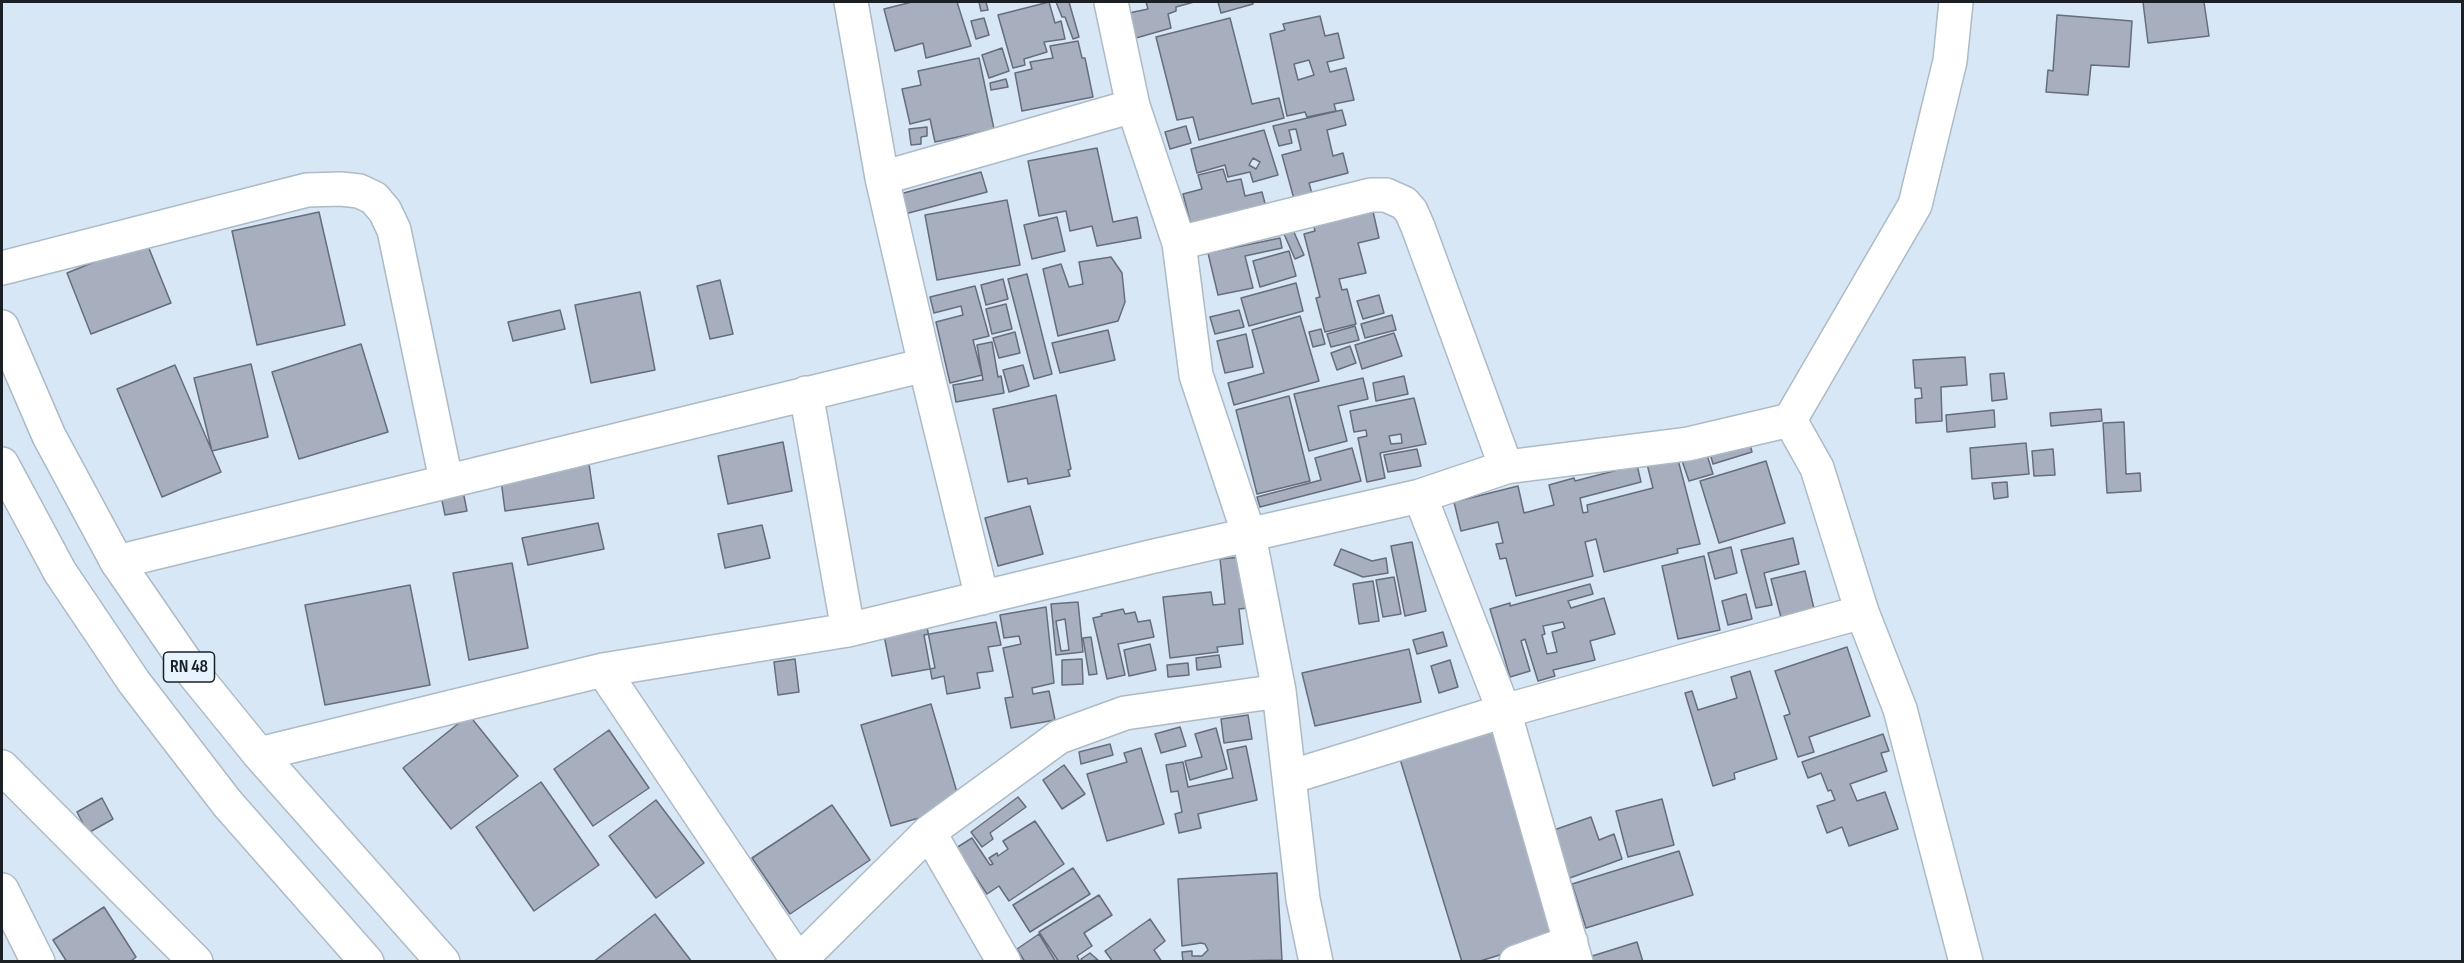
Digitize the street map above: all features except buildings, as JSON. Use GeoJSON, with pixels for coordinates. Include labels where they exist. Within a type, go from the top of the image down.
{"type":"FeatureCollection","features":[{"type":"Feature","properties":{"kind":"main road"},"geometry":{"type":"LineString","coordinates":[[851,2],[882,178],[982,598]]}},
{"type":"Feature","properties":{"kind":"main road"},"geometry":{"type":"LineString","coordinates":[[1111,2],[1133,106],[1179,243],[1196,375],[1249,535],[1279,691],[1303,899],[1316,962]]}},
{"type":"Feature","properties":{"kind":"main road"},"geometry":{"type":"LineString","coordinates":[[259,754],[603,670],[848,630],[1420,496],[1506,467],[1688,444],[1790,420],[1916,206],[1950,61],[1956,2]]}},
{"type":"Feature","properties":{"kind":"main road"},"geometry":{"type":"LineString","coordinates":[[882,178],[1133,106]]}},
{"type":"Feature","properties":{"kind":"main road"},"geometry":{"type":"LineString","coordinates":[[2,268],[307,190],[359,191],[374,198],[385,211],[394,230],[446,480]]}},
{"type":"Feature","properties":{"kind":"main road"},"geometry":{"type":"LineString","coordinates":[[1179,243],[1371,195],[1386,195],[1404,203],[1411,211],[1418,227],[1506,467]]}},
{"type":"Feature","properties":{"kind":"main road","name":"RN 48"},"geometry":{"type":"LineString","coordinates":[[2,327],[49,436],[117,562],[194,674],[259,754],[443,962]]}},
{"type":"Feature","properties":{"kind":"main road"},"geometry":{"type":"LineString","coordinates":[[117,562],[925,365]]}},
{"type":"Feature","properties":{"kind":"main road"},"geometry":{"type":"LineString","coordinates":[[806,393],[848,630]]}},
{"type":"Feature","properties":{"kind":"main road"},"geometry":{"type":"LineString","coordinates":[[1790,420],[1817,468],[1862,612],[1899,709],[1966,962]]}},
{"type":"Feature","properties":{"kind":"main road","name":"RN 48"},"geometry":{"type":"LineString","coordinates":[[2,464],[60,572],[134,682],[227,803],[367,962]]}},
{"type":"Feature","properties":{"kind":"main road"},"geometry":{"type":"LineString","coordinates":[[1420,496],[1504,711],[1574,952],[1516,962]]}},
{"type":"Feature","properties":{"kind":"main road"},"geometry":{"type":"LineString","coordinates":[[1290,777],[1504,711],[1862,612]]}},
{"type":"Feature","properties":{"kind":"main road"},"geometry":{"type":"LineString","coordinates":[[603,670],[798,961],[929,832],[1059,737],[1125,713],[1279,691]]}},
{"type":"Feature","properties":{"kind":"main road"},"geometry":{"type":"LineString","coordinates":[[2,767],[196,962]]}},
{"type":"Feature","properties":{"kind":"main road"},"geometry":{"type":"LineString","coordinates":[[929,832],[1004,962]]}},
{"type":"Feature","properties":{"kind":"main road"},"geometry":{"type":"LineString","coordinates":[[2,890],[38,962]]}}]}
